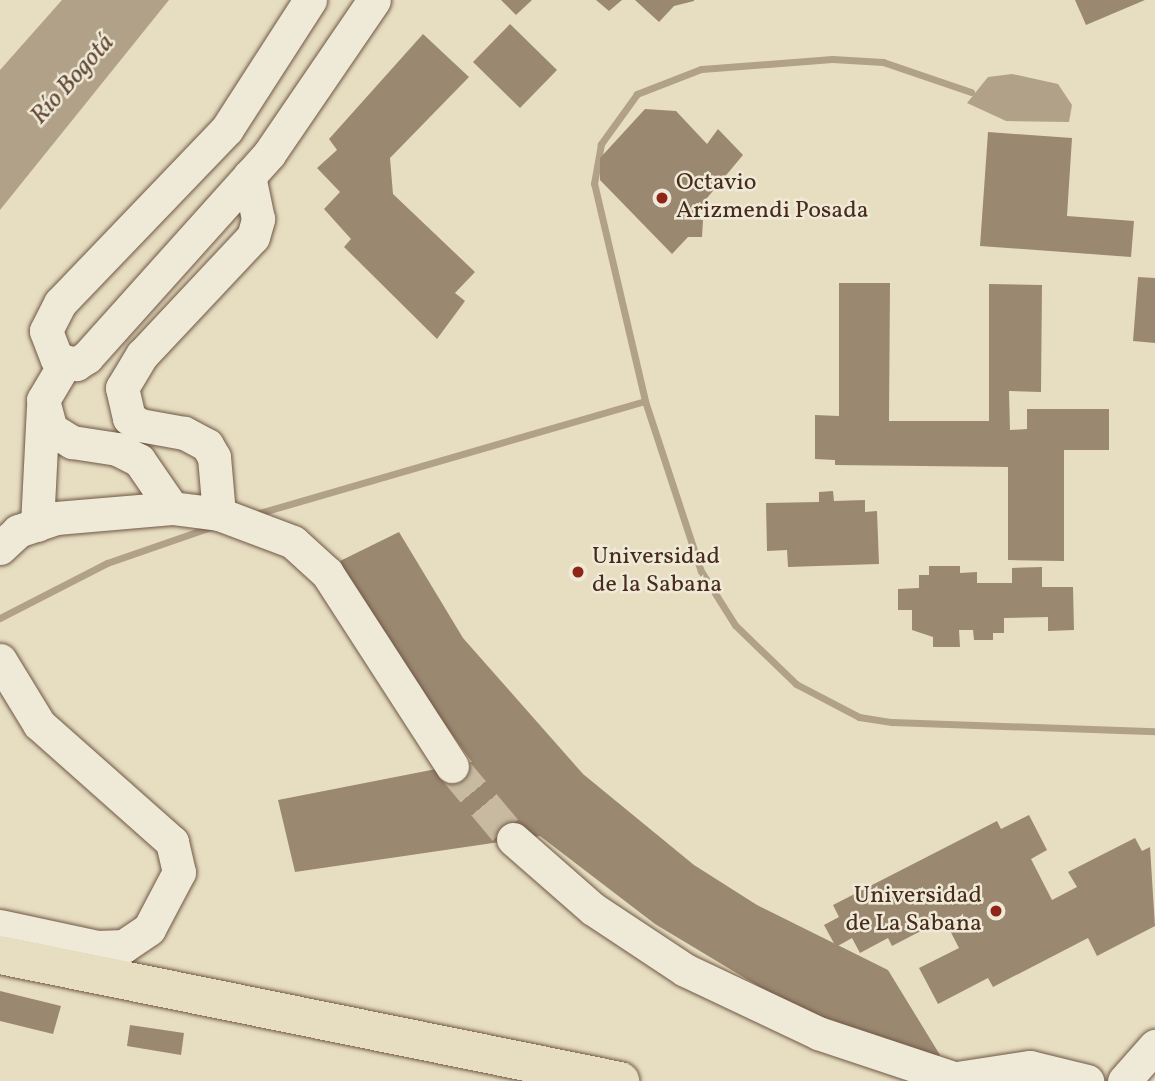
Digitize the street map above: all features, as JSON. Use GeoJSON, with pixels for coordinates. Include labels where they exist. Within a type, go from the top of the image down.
{"type":"FeatureCollection","features":[{"type":"Feature","properties":{"kind":"highway"},"geometry":{"type":"LineString","coordinates":[[0,955],[620,1081]]}},
{"type":"Feature","properties":{"kind":"lane"},"geometry":{"type":"LineString","coordinates":[[310,0],[227,129],[87,268],[50,317],[50,348],[65,363],[76,364],[93,352],[249,176],[374,0]]}},
{"type":"Feature","properties":{"kind":"lane"},"geometry":{"type":"LineString","coordinates":[[223,515],[214,457],[207,445],[184,433],[140,425],[129,418],[122,388],[142,355],[253,237],[258,219],[249,176]]}},
{"type":"Feature","properties":{"kind":"lane"},"geometry":{"type":"LineString","coordinates":[[37,524],[43,408],[48,382],[65,363]]}},
{"type":"Feature","properties":{"kind":"lane"},"geometry":{"type":"LineString","coordinates":[[43,408],[51,429],[72,442],[117,449],[139,460],[172,508]]}},
{"type":"Feature","properties":{"kind":"lane"},"geometry":{"type":"LineString","coordinates":[[0,548],[18,531],[37,524],[172,508],[223,515],[272,531],[310,554],[327,573],[452,766]]}},
{"type":"Feature","properties":{"kind":"lane"},"geometry":{"type":"LineString","coordinates":[[0,660],[39,724],[172,842],[178,872],[149,929],[124,946],[97,947],[0,926]]}},
{"type":"Feature","properties":{"kind":"lane"},"geometry":{"type":"LineString","coordinates":[[513,839],[593,909],[685,970],[818,1033],[959,1079],[1030,1067],[1087,1081]]}},
{"type":"Feature","properties":{"kind":"lane"},"geometry":{"type":"LineString","coordinates":[[1124,1081],[1155,1046]]}},
{"type":"Feature","properties":{"kind":"water","name":"Río Bogotá"},"geometry":{"type":"Polygon","coordinates":[[[62,0],[169,0],[0,210],[0,70],[62,0]]]}},
{"type":"Feature","properties":{"kind":"water"},"geometry":{"type":"Polygon","coordinates":[[[1012,74],[1058,84],[1072,105],[1069,122],[1006,121],[967,103],[988,77],[1012,74]]]}},
{"type":"Feature","properties":{"kind":"building"},"geometry":{"type":"Polygon","coordinates":[[[501,0],[532,0],[516,15],[501,0]]]}},
{"type":"Feature","properties":{"kind":"building"},"geometry":{"type":"Polygon","coordinates":[[[596,0],[622,0],[609,11],[596,0]]]}},
{"type":"Feature","properties":{"kind":"building"},"geometry":{"type":"Polygon","coordinates":[[[635,0],[694,1],[674,6],[659,22],[635,0]]]}},
{"type":"Feature","properties":{"kind":"building"},"geometry":{"type":"Polygon","coordinates":[[[1075,0],[1145,0],[1086,25],[1075,0]]]}},
{"type":"Feature","properties":{"kind":"building"},"geometry":{"type":"Polygon","coordinates":[[[510,24],[557,70],[520,108],[473,62],[510,24]]]}},
{"type":"Feature","properties":{"kind":"building"},"geometry":{"type":"Polygon","coordinates":[[[423,34],[469,77],[390,158],[393,194],[475,272],[455,293],[465,301],[437,339],[344,247],[351,239],[324,209],[340,192],[317,168],[337,150],[329,139],[423,34]]]}},
{"type":"Feature","properties":{"kind":"building","name":"Octavio Arizmendi Posada"},"geometry":{"type":"Polygon","coordinates":[[[645,109],[676,111],[707,144],[718,129],[743,155],[692,216],[703,220],[702,237],[688,237],[672,254],[600,180],[600,158],[645,109]]]}},
{"type":"Feature","properties":{"kind":"building"},"geometry":{"type":"Polygon","coordinates":[[[988,132],[1072,138],[1067,216],[1134,221],[1131,257],[980,246],[988,132]]]}},
{"type":"Feature","properties":{"kind":"building"},"geometry":{"type":"Polygon","coordinates":[[[1138,277],[1155,278],[1155,343],[1133,341],[1138,277]]]}},
{"type":"Feature","properties":{"kind":"building"},"geometry":{"type":"Polygon","coordinates":[[[839,283],[890,283],[889,421],[989,421],[989,284],[1042,285],[1041,392],[1009,391],[1010,430],[1027,429],[1027,409],[1109,409],[1109,450],[1064,450],[1064,561],[1008,560],[1008,467],[835,465],[835,460],[815,459],[815,415],[839,416],[839,283]]]}},
{"type":"Feature","properties":{"kind":"building"},"geometry":{"type":"Polygon","coordinates":[[[833,491],[834,501],[865,500],[865,512],[877,511],[879,564],[788,567],[787,550],[767,551],[766,503],[819,502],[819,492],[833,491]]]}},
{"type":"Feature","properties":{"kind":"building"},"geometry":{"type":"Polygon","coordinates":[[[399,532],[463,638],[583,774],[694,865],[757,905],[888,970],[940,1055],[931,1061],[862,1036],[770,993],[655,924],[540,836],[295,872],[278,800],[472,762],[373,625],[340,561],[399,532]]]}},
{"type":"Feature","properties":{"kind":"building"},"geometry":{"type":"Polygon","coordinates":[[[929,566],[960,566],[960,573],[977,572],[977,583],[1012,583],[1012,568],[1042,567],[1042,587],[1073,587],[1074,630],[1048,631],[1048,617],[1004,618],[1004,633],[993,633],[993,640],[974,640],[973,630],[959,630],[960,647],[933,647],[933,637],[912,630],[912,610],[898,610],[898,589],[919,588],[919,575],[929,575],[929,566]]]}},
{"type":"Feature","properties":{"kind":"building","name":"Universidad de La Sabana"},"geometry":{"type":"Polygon","coordinates":[[[1029,815],[1047,850],[1031,859],[1052,900],[1077,887],[1068,872],[1135,838],[1142,851],[1150,847],[1155,926],[1097,956],[1088,938],[993,987],[988,978],[938,1004],[919,968],[959,948],[944,919],[892,946],[888,938],[860,953],[852,938],[836,947],[824,925],[839,917],[833,905],[997,821],[1001,829],[1029,815]]]}},
{"type":"Feature","properties":{"kind":"building"},"geometry":{"type":"Polygon","coordinates":[[[0,991],[61,1006],[53,1034],[0,1021],[0,991]]]}},
{"type":"Feature","properties":{"kind":"building"},"geometry":{"type":"Polygon","coordinates":[[[130,1025],[184,1033],[181,1055],[127,1046],[130,1025]]]}},
{"type":"Feature","properties":{"kind":"waterway"},"geometry":{"type":"LineString","coordinates":[[971,92],[883,62],[832,59],[701,69],[637,94],[601,144],[594,183],[645,401],[701,571],[735,625],[796,684],[859,717],[892,722],[1155,731]]}},
{"type":"Feature","properties":{"kind":"waterway"},"geometry":{"type":"LineString","coordinates":[[256,514],[645,401]]}},
{"type":"Feature","properties":{"kind":"waterway"},"geometry":{"type":"LineString","coordinates":[[0,618],[107,563],[214,526]]}},
{"type":"Feature","properties":{"kind":"tunnel"},"geometry":{"type":"LineString","coordinates":[[452,766],[513,839]]}},
{"type":"Feature","properties":{"kind":"place","name":"Octavio Arizmendi Posada"},"geometry":{"type":"Point","coordinates":[662,198]}},
{"type":"Feature","properties":{"kind":"place","name":"Universidad de la Sabana"},"geometry":{"type":"Point","coordinates":[578,572]}},
{"type":"Feature","properties":{"kind":"place","name":"Universidad de La Sabana"},"geometry":{"type":"Point","coordinates":[996,911]}}]}
